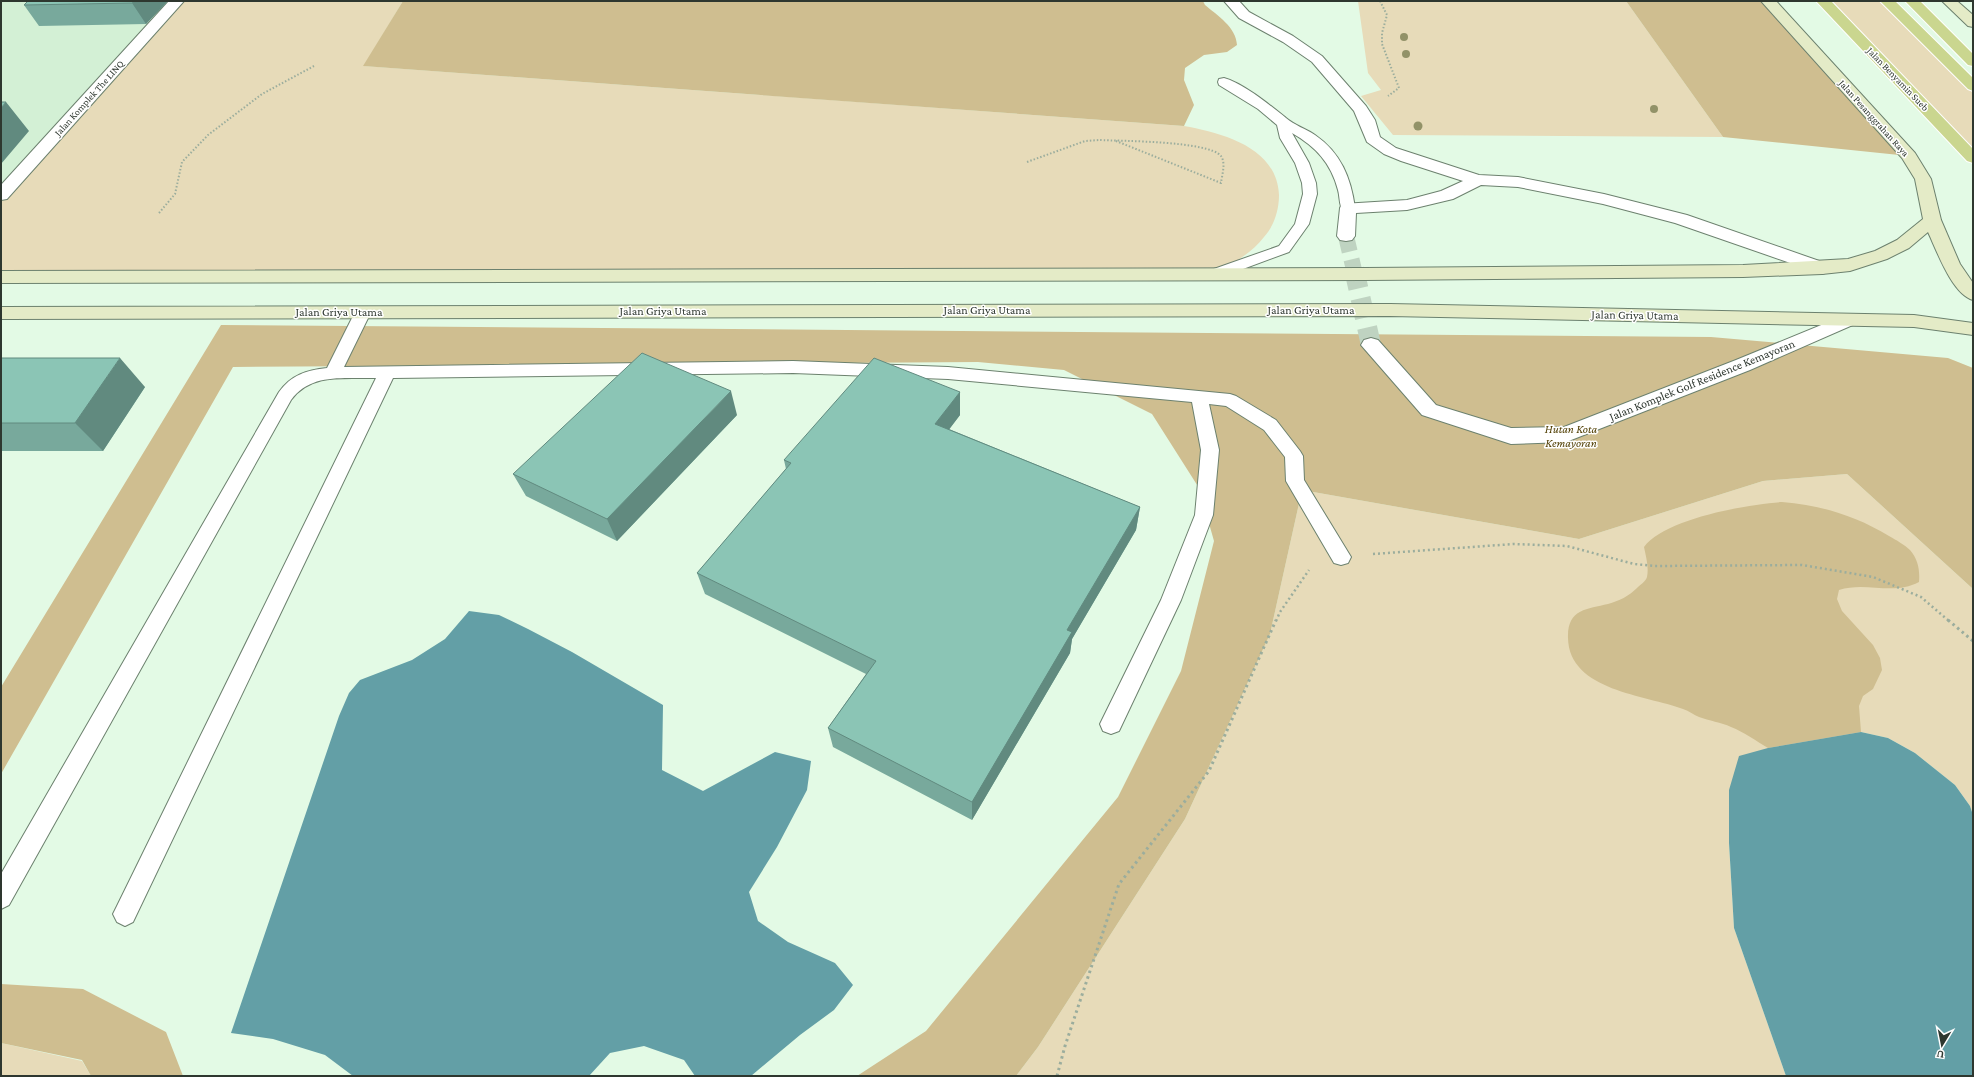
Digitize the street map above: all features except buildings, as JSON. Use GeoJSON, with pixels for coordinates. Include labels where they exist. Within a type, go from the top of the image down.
{"type":"FeatureCollection","features":[{"type":"Feature","properties":{"kind":"main road","name":"Jalan Pesanggrahan Raya"},"geometry":{"type":"LineString","coordinates":[[1768,1],[1909,156],[1923,179],[1932,220],[1951,264],[1963,283],[1973,294]]}},
{"type":"Feature","properties":{"kind":"main road","name":"Jalan Benyamin Sueb"},"geometry":{"type":"LineString","coordinates":[[1823,1],[1973,158]]}},
{"type":"Feature","properties":{"kind":"main road"},"geometry":{"type":"LineString","coordinates":[[1887,1],[1973,86]]}},
{"type":"Feature","properties":{"kind":"main road"},"geometry":{"type":"LineString","coordinates":[[1912,1],[1973,62]]}},
{"type":"Feature","properties":{"kind":"main road"},"geometry":{"type":"LineString","coordinates":[[1949,1],[1973,23]]}},
{"type":"Feature","properties":{"kind":"main road"},"geometry":{"type":"LineString","coordinates":[[1,277],[1366,274],[1743,271],[1822,268],[1850,265],[1881,255],[1902,244],[1932,220]]}},
{"type":"Feature","properties":{"kind":"main road","name":"Jalan Griya Utama"},"geometry":{"type":"LineString","coordinates":[[1,314],[1390,310],[1914,321],[1973,329]]}},
{"type":"Feature","properties":{"kind":"street","name":"Jalan Komplek The LINQ"},"geometry":{"type":"LineString","coordinates":[[1,195],[177,1]]}},
{"type":"Feature","properties":{"kind":"street"},"geometry":{"type":"LineString","coordinates":[[1231,1],[1244,15],[1288,39],[1317,59],[1360,109],[1367,120],[1373,139],[1390,151],[1407,158],[1478,180],[1518,182],[1620,203],[1681,218],[1822,268]]}},
{"type":"Feature","properties":{"kind":"street"},"geometry":{"type":"LineString","coordinates":[[1346,236],[1348,208],[1407,205],[1447,195],[1478,180]]}},
{"type":"Feature","properties":{"kind":"street","name":"Jalan Komplek Golf Residence Kemayoran"},"geometry":{"type":"LineString","coordinates":[[1370,345],[1429,410],[1511,436],[1566,434],[1661,395],[1736,368],[1848,320]]}},
{"type":"Feature","properties":{"kind":"lane"},"geometry":{"type":"LineString","coordinates":[[1224,82],[1263,106],[1283,123],[1306,133],[1316,140],[1333,157],[1346,191],[1348,208]]}},
{"type":"Feature","properties":{"kind":"lane"},"geometry":{"type":"LineString","coordinates":[[1216,274],[1284,249],[1302,224],[1310,194],[1309,183],[1302,163],[1287,138],[1283,123]]}},
{"type":"Feature","properties":{"kind":"lane"},"geometry":{"type":"LineString","coordinates":[[333,373],[363,312]]}},
{"type":"Feature","properties":{"kind":"lane"},"geometry":{"type":"LineString","coordinates":[[1,897],[284,396],[292,385],[300,379],[311,376],[333,373],[794,367],[948,373],[1230,400],[1270,425],[1294,456],[1295,481],[1341,557]]}},
{"type":"Feature","properties":{"kind":"lane"},"geometry":{"type":"LineString","coordinates":[[125,914],[387,373]]}},
{"type":"Feature","properties":{"kind":"lane"},"geometry":{"type":"LineString","coordinates":[[1111,724],[1171,600],[1204,515],[1210,450],[1199,397]]}},
{"type":"Feature","properties":{"kind":"path"},"geometry":{"type":"LineString","coordinates":[[1360,109],[1396,92],[1399,88],[1382,44],[1382,33],[1387,15],[1380,1]]}},
{"type":"Feature","properties":{"kind":"path"},"geometry":{"type":"LineString","coordinates":[[159,213],[175,194],[181,164],[192,149],[229,118],[296,73],[314,66]]}},
{"type":"Feature","properties":{"kind":"path"},"geometry":{"type":"LineString","coordinates":[[1027,162],[1042,158],[1085,141],[1116,141],[1189,146],[1216,151],[1223,160],[1224,174],[1221,183],[1116,141]]}},
{"type":"Feature","properties":{"kind":"path"},"geometry":{"type":"LineString","coordinates":[[1057,1076],[1065,1046],[1119,884],[1209,771],[1280,612],[1306,572],[1341,557],[1514,544],[1567,546],[1634,564],[1654,566],[1802,564],[1873,577],[1921,597],[1973,641]]}},
{"type":"Feature","properties":{"kind":"shaded area"},"geometry":{"type":"Polygon","coordinates":[[[1,1],[176,1],[1,195],[1,1]]]}},
{"type":"Feature","properties":{"kind":"shaded area"},"geometry":{"type":"Polygon","coordinates":[[[176,1],[403,1],[364,66],[1184,126],[1230,138],[1245,145],[1258,154],[1269,165],[1276,179],[1279,195],[1278,206],[1271,228],[1259,243],[1242,257],[1216,274],[1,277],[1,195],[176,1]]]}},
{"type":"Feature","properties":{"kind":"shaded area"},"geometry":{"type":"Polygon","coordinates":[[[1358,1],[1626,1],[1723,137],[1393,135],[1361,96],[1381,90],[1368,73],[1358,1]]]}},
{"type":"Feature","properties":{"kind":"shaded area"},"geometry":{"type":"Polygon","coordinates":[[[1823,1],[1888,1],[1973,79],[1973,158],[1823,1]]]}},
{"type":"Feature","properties":{"kind":"shaded area"},"geometry":{"type":"Polygon","coordinates":[[[1847,474],[1973,589],[1973,815],[1970,806],[1955,785],[1915,753],[1888,738],[1861,732],[1729,790],[1729,843],[1734,928],[1786,1076],[1016,1076],[1038,1047],[1185,819],[1270,634],[1302,490],[1579,539],[1763,481],[1847,474]]]}},
{"type":"Feature","properties":{"kind":"shaded area"},"geometry":{"type":"Polygon","coordinates":[[[1,1043],[82,1061],[91,1076],[1,1076],[1,1043]]]}},
{"type":"Feature","properties":{"kind":"green space"},"geometry":{"type":"Polygon","coordinates":[[[403,1],[1203,1],[1205,5],[1230,27],[1236,39],[1237,45],[1227,52],[1204,55],[1185,68],[1184,80],[1194,105],[1184,126],[363,66],[403,1]]]}},
{"type":"Feature","properties":{"kind":"green space"},"geometry":{"type":"Polygon","coordinates":[[[1626,1],[1770,1],[1909,156],[1723,137],[1626,1]]]}},
{"type":"Feature","properties":{"kind":"green space","name":"Hutan Kota Kemayoran"},"geometry":{"type":"Polygon","coordinates":[[[221,325],[1711,337],[1948,358],[1973,368],[1973,589],[1847,474],[1763,481],[1579,539],[1302,490],[1270,634],[1185,819],[1038,1047],[1016,1076],[857,1076],[926,1031],[1118,797],[1181,671],[1214,541],[1199,488],[1152,414],[1064,370],[978,362],[233,367],[1,774],[1,687],[221,325]]]}},
{"type":"Feature","properties":{"kind":"green space"},"geometry":{"type":"Polygon","coordinates":[[[1782,502],[1811,506],[1851,517],[1877,529],[1906,546],[1913,553],[1917,561],[1919,569],[1919,582],[1909,586],[1899,588],[1859,587],[1839,590],[1837,599],[1842,611],[1873,645],[1880,658],[1882,670],[1873,689],[1863,696],[1859,706],[1861,732],[1768,748],[1727,725],[1699,717],[1683,709],[1612,688],[1595,680],[1581,669],[1572,656],[1568,638],[1571,621],[1580,612],[1586,609],[1612,603],[1624,598],[1644,581],[1647,577],[1648,570],[1644,547],[1654,537],[1669,528],[1708,515],[1749,506],[1782,502]]]}},
{"type":"Feature","properties":{"kind":"green space"},"geometry":{"type":"Polygon","coordinates":[[[1,984],[83,989],[166,1032],[183,1076],[91,1076],[82,1060],[1,1043],[1,984]]]}},
{"type":"Feature","properties":{"kind":"water"},"geometry":{"type":"Polygon","coordinates":[[[469,611],[499,615],[528,629],[572,652],[663,705],[662,770],[703,791],[775,752],[811,761],[807,790],[777,847],[749,892],[758,921],[788,942],[835,963],[853,985],[834,1010],[800,1035],[751,1076],[695,1076],[684,1060],[644,1046],[610,1053],[589,1076],[353,1076],[325,1055],[273,1039],[231,1033],[339,716],[349,693],[360,680],[412,660],[445,639],[469,611]]]}},
{"type":"Feature","properties":{"kind":"water"},"geometry":{"type":"Polygon","coordinates":[[[1861,732],[1888,738],[1915,753],[1955,785],[1970,806],[1973,815],[1973,1076],[1786,1076],[1734,928],[1729,843],[1729,790],[1739,756],[1768,748],[1861,732]]]}},
{"type":"Feature","properties":{"kind":"tunnel"},"geometry":{"type":"LineString","coordinates":[[1346,236],[1354,270]]}},
{"type":"Feature","properties":{"kind":"tunnel"},"geometry":{"type":"LineString","coordinates":[[1354,269],[1371,345]]}}]}
